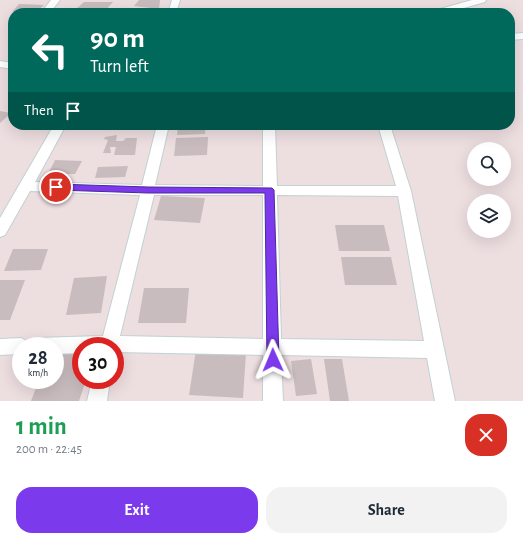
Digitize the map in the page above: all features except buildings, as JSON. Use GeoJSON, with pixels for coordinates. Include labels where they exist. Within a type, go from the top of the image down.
{"type":"FeatureCollection","features":[{"type":"Feature","properties":{"kind":"street"},"geometry":{"type":"LineString","coordinates":[[49,8],[56,0]]}},
{"type":"Feature","properties":{"kind":"street"},"geometry":{"type":"LineString","coordinates":[[454,8],[482,0]]}},
{"type":"Feature","properties":{"kind":"street"},"geometry":{"type":"LineString","coordinates":[[0,231],[57,130]]}},
{"type":"Feature","properties":{"kind":"street"},"geometry":{"type":"LineString","coordinates":[[111,337],[162,130]]}},
{"type":"Feature","properties":{"kind":"street"},"geometry":{"type":"LineString","coordinates":[[269,130],[273,401]]}},
{"type":"Feature","properties":{"kind":"street"},"geometry":{"type":"LineString","coordinates":[[386,130],[404,191],[445,401]]}},
{"type":"Feature","properties":{"kind":"street"},"geometry":{"type":"LineString","coordinates":[[25,186],[148,190],[404,191]]}},
{"type":"Feature","properties":{"kind":"street"},"geometry":{"type":"LineString","coordinates":[[124,345],[434,350]]}},
{"type":"Feature","properties":{"kind":"street"},"geometry":{"type":"LineString","coordinates":[[0,347],[12,346]]}},
{"type":"Feature","properties":{"kind":"street"},"geometry":{"type":"LineString","coordinates":[[97,401],[100,389]]}},
{"type":"Feature","properties":{"kind":"route"},"geometry":{"type":"LineString","coordinates":[[56,187],[148,190],[269,190],[273,360]]}}]}
